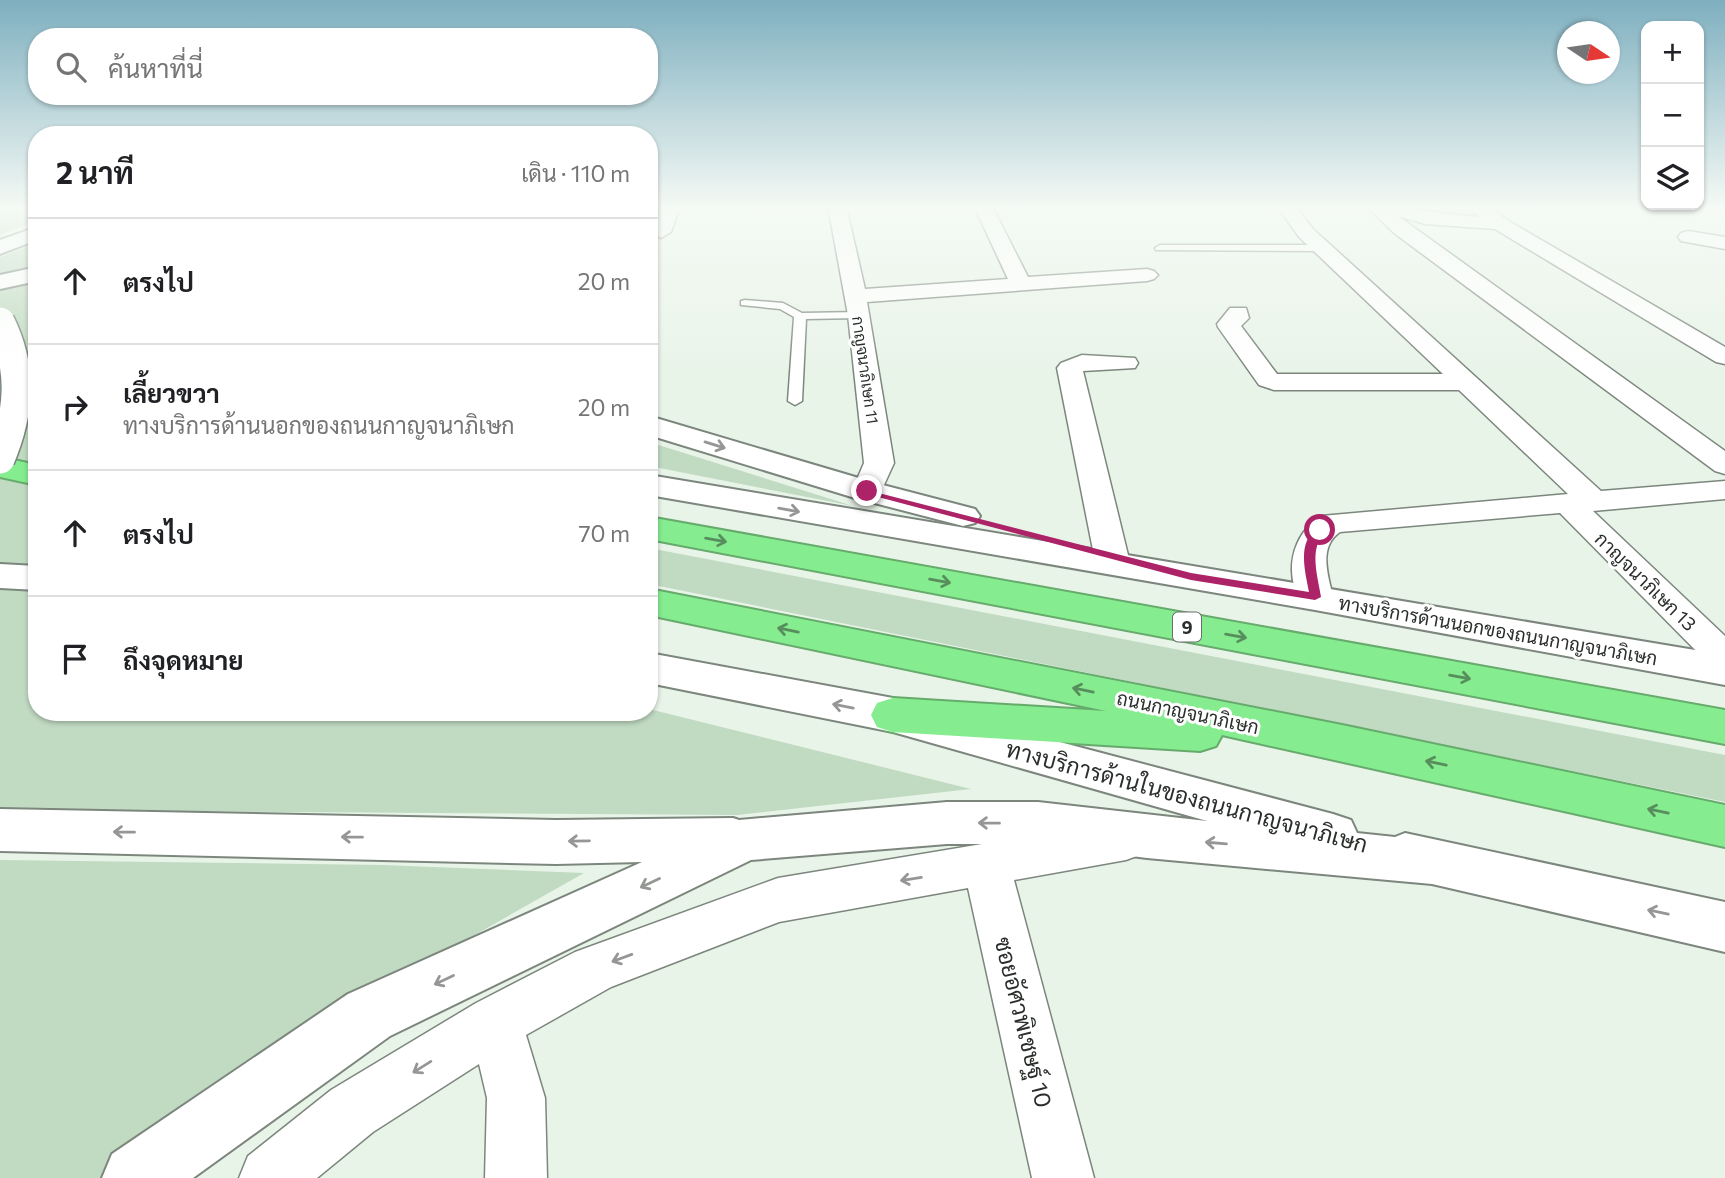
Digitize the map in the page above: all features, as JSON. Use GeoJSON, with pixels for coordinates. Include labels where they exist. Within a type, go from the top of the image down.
{"type":"FeatureCollection","features":[{"type":"Feature","properties":{"kind":"highway"},"geometry":{"type":"LineString","coordinates":[[0,405],[28,410]]}},
{"type":"Feature","properties":{"kind":"highway"},"geometry":{"type":"LineString","coordinates":[[0,467],[28,473]]}},
{"type":"Feature","properties":{"kind":"highway","name":"9"},"geometry":{"type":"LineString","coordinates":[[658,530],[1725,727]]}},
{"type":"Feature","properties":{"kind":"highway","name":"ถนนกาญจนาภิเษก"},"geometry":{"type":"LineString","coordinates":[[658,604],[1342,743],[1725,826]]}},
{"type":"Feature","properties":{"kind":"highway"},"geometry":{"type":"LineString","coordinates":[[893,715],[1342,743]]}},
{"type":"Feature","properties":{"kind":"main road"},"geometry":{"type":"LineString","coordinates":[[0,282],[28,276]]}},
{"type":"Feature","properties":{"kind":"main road"},"geometry":{"type":"LineString","coordinates":[[0,322],[11,341],[19,383],[14,417],[0,459]]}},
{"type":"Feature","properties":{"kind":"main road"},"geometry":{"type":"LineString","coordinates":[[658,428],[867,491],[1191,577]]}},
{"type":"Feature","properties":{"kind":"main road","name":"ทางบริการด้านนอกของถนนกาญจนาภิเษก"},"geometry":{"type":"LineString","coordinates":[[658,487],[1315,597],[1725,670]]}},
{"type":"Feature","properties":{"kind":"main road"},"geometry":{"type":"LineString","coordinates":[[0,576],[28,578]]}},
{"type":"Feature","properties":{"kind":"main road","name":"ทางบริการด้านในของถนนกาญจนาภิเษก"},"geometry":{"type":"LineString","coordinates":[[658,670],[893,715],[1430,862],[1725,927]]}},
{"type":"Feature","properties":{"kind":"main road"},"geometry":{"type":"LineString","coordinates":[[0,830],[556,842],[745,839],[947,822],[1038,824],[1430,862]]}},
{"type":"Feature","properties":{"kind":"main road"},"geometry":{"type":"LineString","coordinates":[[136,1178],[369,1015],[745,839]]}},
{"type":"Feature","properties":{"kind":"street","name":"กาญจนาภิเษก 11"},"geometry":{"type":"LineString","coordinates":[[848,261],[857,305],[879,463],[867,491]]}},
{"type":"Feature","properties":{"kind":"street"},"geometry":{"type":"LineString","coordinates":[[1010,261],[1021,284]]}},
{"type":"Feature","properties":{"kind":"street","name":"กาญจนาภิเษก 13"},"geometry":{"type":"LineString","coordinates":[[1337,261],[1465,382],[1725,658]]}},
{"type":"Feature","properties":{"kind":"street"},"geometry":{"type":"LineString","coordinates":[[1445,261],[1725,465]]}},
{"type":"Feature","properties":{"kind":"street"},"geometry":{"type":"LineString","coordinates":[[1564,261],[1725,357]]}},
{"type":"Feature","properties":{"kind":"street"},"geometry":{"type":"LineString","coordinates":[[857,305],[1021,284],[1147,275]]}},
{"type":"Feature","properties":{"kind":"street"},"geometry":{"type":"LineString","coordinates":[[1238,313],[1238,318],[1230,327],[1268,380],[1273,382],[1465,382]]}},
{"type":"Feature","properties":{"kind":"street"},"geometry":{"type":"LineString","coordinates":[[1111,555],[1070,368],[1082,362],[1126,363]]}},
{"type":"Feature","properties":{"kind":"street"},"geometry":{"type":"LineString","coordinates":[[1315,597],[1308,555],[1312,539],[1332,523],[1725,490]]}},
{"type":"Feature","properties":{"kind":"street"},"geometry":{"type":"LineString","coordinates":[[289,1172],[352,1111],[495,1022],[593,969],[778,900],[987,866],[1147,836]]}},
{"type":"Feature","properties":{"kind":"street","name":"ซอยอัศวพิเชษฐ์ 10"},"geometry":{"type":"LineString","coordinates":[[987,866],[1063,1178]]}},
{"type":"Feature","properties":{"kind":"street"},"geometry":{"type":"LineString","coordinates":[[495,1022],[516,1098],[516,1178]]}},
{"type":"Feature","properties":{"kind":"lane"},"geometry":{"type":"LineString","coordinates":[[745,303],[783,306],[800,316],[857,305]]}},
{"type":"Feature","properties":{"kind":"lane"},"geometry":{"type":"LineString","coordinates":[[795,401],[800,316]]}},
{"type":"Feature","properties":{"kind":"green space"},"geometry":{"type":"Polygon","coordinates":[[[0,261],[28,261],[28,721],[658,721],[658,711],[971,789],[738,815],[0,810],[0,261]]]}},
{"type":"Feature","properties":{"kind":"green space"},"geometry":{"type":"Polygon","coordinates":[[[658,445],[853,506],[658,468],[658,445]]]}},
{"type":"Feature","properties":{"kind":"green space"},"geometry":{"type":"Polygon","coordinates":[[[658,550],[1725,755],[1725,802],[658,586],[658,550]]]}},
{"type":"Feature","properties":{"kind":"green space"},"geometry":{"type":"Polygon","coordinates":[[[0,860],[383,865],[584,873],[441,954],[122,1178],[0,1178],[0,860]]]}},
{"type":"Feature","properties":{"kind":"route"},"geometry":{"type":"LineString","coordinates":[[867,491],[1191,577],[1315,597],[1308,555],[1312,539],[1320,530]]}}]}
